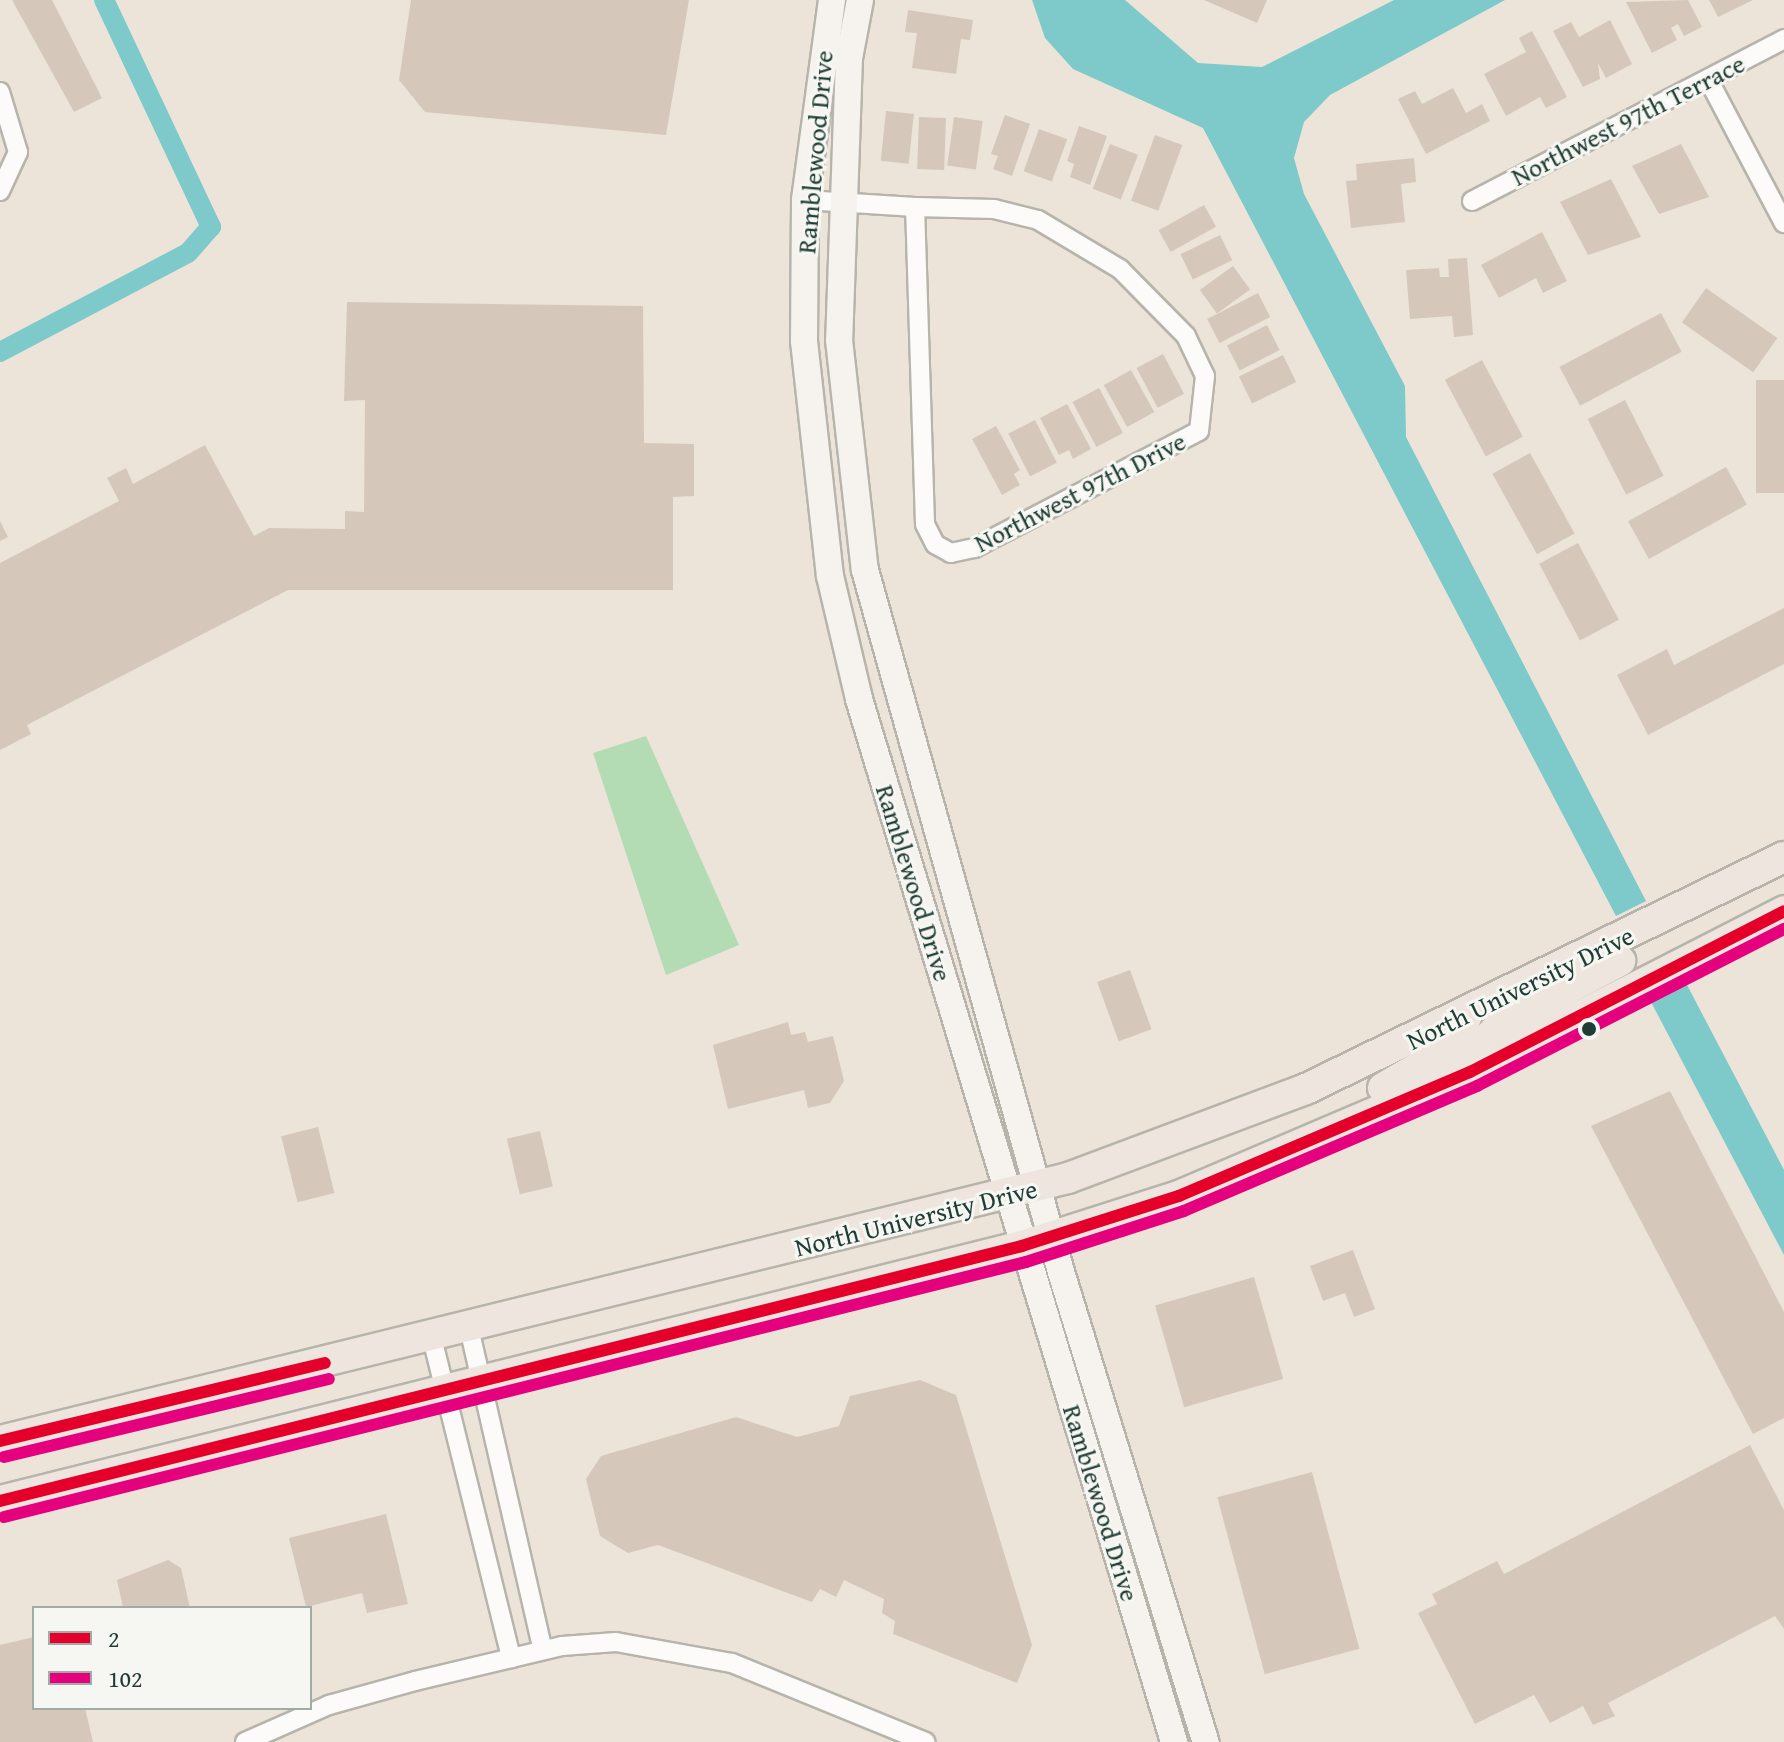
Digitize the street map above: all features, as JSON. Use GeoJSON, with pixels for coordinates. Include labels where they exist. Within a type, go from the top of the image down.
{"type":"FeatureCollection","features":[{"type":"Feature","properties":{"kind":"main road","name":"North University Drive"},"geometry":{"type":"LineString","coordinates":[[0,1441],[1041,1187],[1306,1089],[1685,908],[1784,857]]}},
{"type":"Feature","properties":{"kind":"main road"},"geometry":{"type":"LineString","coordinates":[[1470,1072],[1470,1057],[1501,1024],[1668,935],[1685,908]]}},
{"type":"Feature","properties":{"kind":"main road","name":"North University Drive"},"geometry":{"type":"LineString","coordinates":[[0,1501],[1022,1246],[1179,1196],[1470,1072],[1784,911]]}},
{"type":"Feature","properties":{"kind":"main road"},"geometry":{"type":"LineString","coordinates":[[1330,1132],[1369,1093],[1455,1046],[1468,1012]]}},
{"type":"Feature","properties":{"kind":"street","name":"Ramblewood Drive"},"geometry":{"type":"LineString","coordinates":[[832,0],[805,200],[804,341],[830,576],[859,699],[1174,1742]]}},
{"type":"Feature","properties":{"kind":"street","name":"Ramblewood Drive"},"geometry":{"type":"LineString","coordinates":[[860,0],[841,202],[839,340],[865,570],[904,728],[1041,1187],[1052,1237],[1206,1742]]}},
{"type":"Feature","properties":{"kind":"street","name":"Northwest 97th Terrace"},"geometry":{"type":"LineString","coordinates":[[1472,201],[1784,39]]}},
{"type":"Feature","properties":{"kind":"street"},"geometry":{"type":"LineString","coordinates":[[1708,79],[1784,223]]}},
{"type":"Feature","properties":{"kind":"street"},"geometry":{"type":"LineString","coordinates":[[0,92],[18,152],[0,191]]}},
{"type":"Feature","properties":{"kind":"street","name":"Northwest 97th Drive"},"geometry":{"type":"LineString","coordinates":[[805,200],[994,209],[1038,220],[1120,269],[1186,336],[1205,376],[1199,431],[974,548],[951,553],[935,544],[925,524],[915,207]]}},
{"type":"Feature","properties":{"kind":"street"},"geometry":{"type":"LineString","coordinates":[[469,1328],[543,1650]]}},
{"type":"Feature","properties":{"kind":"street"},"geometry":{"type":"LineString","coordinates":[[432,1338],[511,1658]]}},
{"type":"Feature","properties":{"kind":"street"},"geometry":{"type":"LineString","coordinates":[[245,1742],[329,1705],[543,1650],[661,1645],[732,1663],[926,1742]]}},
{"type":"Feature","properties":{"kind":"green space"},"geometry":{"type":"Polygon","coordinates":[[[646,736],[739,945],[666,975],[593,753],[646,736]]]}},
{"type":"Feature","properties":{"kind":"water"},"geometry":{"type":"Polygon","coordinates":[[[1032,0],[1125,0],[1198,63],[1262,67],[1394,0],[1505,0],[1330,95],[1304,122],[1294,158],[1304,194],[1405,386],[1406,437],[1646,901],[1616,916],[1203,128],[1073,69],[1045,38],[1032,0]]]}},
{"type":"Feature","properties":{"kind":"water"},"geometry":{"type":"Polygon","coordinates":[[[1686,983],[1784,1170],[1784,1255],[1651,1002],[1686,983]]]}},
{"type":"Feature","properties":{"kind":"building"},"geometry":{"type":"Polygon","coordinates":[[[12,0],[52,0],[102,98],[74,112],[12,0]]]}},
{"type":"Feature","properties":{"kind":"building"},"geometry":{"type":"Polygon","coordinates":[[[411,0],[689,0],[666,135],[425,112],[399,80],[411,0]]]}},
{"type":"Feature","properties":{"kind":"building"},"geometry":{"type":"Polygon","coordinates":[[[1204,0],[1267,0],[1257,23],[1204,0]]]}},
{"type":"Feature","properties":{"kind":"building"},"geometry":{"type":"Polygon","coordinates":[[[1688,0],[1702,27],[1684,36],[1678,24],[1671,28],[1677,40],[1652,53],[1626,2],[1688,0]]]}},
{"type":"Feature","properties":{"kind":"building"},"geometry":{"type":"Polygon","coordinates":[[[1709,0],[1753,0],[1718,17],[1709,0]]]}},
{"type":"Feature","properties":{"kind":"building"},"geometry":{"type":"Polygon","coordinates":[[[908,10],[973,20],[970,40],[961,39],[956,74],[912,68],[917,33],[905,32],[908,10]]]}},
{"type":"Feature","properties":{"kind":"building"},"geometry":{"type":"Polygon","coordinates":[[[1610,20],[1632,64],[1606,78],[1598,63],[1600,79],[1583,87],[1553,31],[1571,22],[1579,37],[1610,20]]]}},
{"type":"Feature","properties":{"kind":"building"},"geometry":{"type":"Polygon","coordinates":[[[1532,31],[1567,97],[1546,108],[1540,97],[1506,116],[1484,74],[1526,52],[1519,38],[1532,31]]]}},
{"type":"Feature","properties":{"kind":"building"},"geometry":{"type":"Polygon","coordinates":[[[1453,88],[1466,113],[1482,104],[1490,121],[1426,154],[1398,99],[1415,91],[1422,104],[1453,88]]]}},
{"type":"Feature","properties":{"kind":"building"},"geometry":{"type":"Polygon","coordinates":[[[886,111],[914,114],[909,164],[881,161],[886,111]]]}},
{"type":"Feature","properties":{"kind":"building"},"geometry":{"type":"Polygon","coordinates":[[[1005,115],[1030,124],[1012,176],[993,169],[998,156],[991,154],[1005,115]]]}},
{"type":"Feature","properties":{"kind":"building"},"geometry":{"type":"Polygon","coordinates":[[[919,117],[946,118],[944,170],[917,169],[919,117]]]}},
{"type":"Feature","properties":{"kind":"building"},"geometry":{"type":"Polygon","coordinates":[[[954,117],[983,121],[976,170],[947,166],[954,117]]]}},
{"type":"Feature","properties":{"kind":"building"},"geometry":{"type":"Polygon","coordinates":[[[1079,126],[1107,136],[1090,185],[1070,177],[1074,164],[1067,161],[1079,126]]]}},
{"type":"Feature","properties":{"kind":"building"},"geometry":{"type":"Polygon","coordinates":[[[1039,129],[1067,139],[1052,182],[1024,171],[1039,129]]]}},
{"type":"Feature","properties":{"kind":"building"},"geometry":{"type":"Polygon","coordinates":[[[1155,135],[1182,145],[1158,211],[1131,201],[1155,135]]]}},
{"type":"Feature","properties":{"kind":"building"},"geometry":{"type":"Polygon","coordinates":[[[1110,144],[1138,155],[1121,200],[1093,189],[1110,144]]]}},
{"type":"Feature","properties":{"kind":"building"},"geometry":{"type":"Polygon","coordinates":[[[1681,144],[1709,197],[1659,214],[1632,166],[1681,144]]]}},
{"type":"Feature","properties":{"kind":"building"},"geometry":{"type":"Polygon","coordinates":[[[1414,158],[1416,182],[1401,184],[1405,222],[1351,228],[1346,181],[1357,180],[1356,164],[1414,158]]]}},
{"type":"Feature","properties":{"kind":"building"},"geometry":{"type":"Polygon","coordinates":[[[1611,179],[1641,237],[1588,255],[1560,202],[1611,179]]]}},
{"type":"Feature","properties":{"kind":"building"},"geometry":{"type":"Polygon","coordinates":[[[1204,205],[1216,227],[1171,252],[1159,230],[1204,205]]]}},
{"type":"Feature","properties":{"kind":"building"},"geometry":{"type":"Polygon","coordinates":[[[1542,232],[1567,281],[1543,293],[1536,278],[1499,298],[1481,265],[1542,232]]]}},
{"type":"Feature","properties":{"kind":"building"},"geometry":{"type":"Polygon","coordinates":[[[1220,235],[1232,260],[1193,279],[1180,254],[1220,235]]]}},
{"type":"Feature","properties":{"kind":"building"},"geometry":{"type":"Polygon","coordinates":[[[1467,258],[1473,335],[1454,337],[1452,316],[1410,319],[1406,270],[1439,268],[1440,277],[1449,277],[1448,259],[1467,258]]]}},
{"type":"Feature","properties":{"kind":"building"},"geometry":{"type":"Polygon","coordinates":[[[1233,266],[1250,289],[1217,314],[1200,290],[1233,266]]]}},
{"type":"Feature","properties":{"kind":"building"},"geometry":{"type":"Polygon","coordinates":[[[1706,288],[1777,338],[1753,372],[1682,322],[1706,288]]]}},
{"type":"Feature","properties":{"kind":"building"},"geometry":{"type":"Polygon","coordinates":[[[1258,293],[1270,317],[1219,343],[1207,319],[1258,293]]]}},
{"type":"Feature","properties":{"kind":"building"},"geometry":{"type":"Polygon","coordinates":[[[347,302],[643,306],[644,443],[694,444],[694,496],[673,497],[673,590],[288,590],[27,725],[31,734],[0,750],[0,563],[119,501],[107,478],[126,468],[133,484],[205,445],[254,536],[269,528],[345,529],[345,511],[364,512],[365,400],[344,401],[347,302]]]}},
{"type":"Feature","properties":{"kind":"building"},"geometry":{"type":"Polygon","coordinates":[[[1661,313],[1682,352],[1580,406],[1559,367],[1661,313]]]}},
{"type":"Feature","properties":{"kind":"building"},"geometry":{"type":"Polygon","coordinates":[[[1267,325],[1280,350],[1240,370],[1227,345],[1267,325]]]}},
{"type":"Feature","properties":{"kind":"building"},"geometry":{"type":"Polygon","coordinates":[[[1163,354],[1184,394],[1158,408],[1137,368],[1163,354]]]}},
{"type":"Feature","properties":{"kind":"building"},"geometry":{"type":"Polygon","coordinates":[[[1283,355],[1296,382],[1252,403],[1239,376],[1283,355]]]}},
{"type":"Feature","properties":{"kind":"building"},"geometry":{"type":"Polygon","coordinates":[[[1482,360],[1523,437],[1486,457],[1445,380],[1482,360]]]}},
{"type":"Feature","properties":{"kind":"building"},"geometry":{"type":"Polygon","coordinates":[[[1131,370],[1154,412],[1127,427],[1104,385],[1131,370]]]}},
{"type":"Feature","properties":{"kind":"building"},"geometry":{"type":"Polygon","coordinates":[[[1756,380],[1784,380],[1784,493],[1756,493],[1756,380]]]}},
{"type":"Feature","properties":{"kind":"building"},"geometry":{"type":"Polygon","coordinates":[[[1099,388],[1123,433],[1096,447],[1073,402],[1099,388]]]}},
{"type":"Feature","properties":{"kind":"building"},"geometry":{"type":"Polygon","coordinates":[[[1625,400],[1664,476],[1626,495],[1588,419],[1625,400]]]}},
{"type":"Feature","properties":{"kind":"building"},"geometry":{"type":"Polygon","coordinates":[[[1067,404],[1091,449],[1073,459],[1069,450],[1059,455],[1040,418],[1067,404]]]}},
{"type":"Feature","properties":{"kind":"building"},"geometry":{"type":"Polygon","coordinates":[[[1035,420],[1057,463],[1030,476],[1008,434],[1035,420]]]}},
{"type":"Feature","properties":{"kind":"building"},"geometry":{"type":"Polygon","coordinates":[[[996,426],[1020,470],[1014,474],[1020,485],[1002,495],[972,439],[996,426]]]}},
{"type":"Feature","properties":{"kind":"building"},"geometry":{"type":"Polygon","coordinates":[[[1530,453],[1575,533],[1537,554],[1492,474],[1530,453]]]}},
{"type":"Feature","properties":{"kind":"building"},"geometry":{"type":"Polygon","coordinates":[[[1726,467],[1747,505],[1649,559],[1628,521],[1726,467]]]}},
{"type":"Feature","properties":{"kind":"building"},"geometry":{"type":"Polygon","coordinates":[[[0,521],[8,537],[0,541],[0,521]]]}},
{"type":"Feature","properties":{"kind":"building"},"geometry":{"type":"Polygon","coordinates":[[[1578,543],[1619,620],[1580,640],[1539,564],[1578,543]]]}},
{"type":"Feature","properties":{"kind":"building"},"geometry":{"type":"Polygon","coordinates":[[[1784,608],[1784,664],[1648,735],[1617,675],[1667,649],[1674,665],[1784,608]]]}},
{"type":"Feature","properties":{"kind":"building"},"geometry":{"type":"Polygon","coordinates":[[[1130,970],[1152,1029],[1119,1041],[1097,982],[1130,970]]]}},
{"type":"Feature","properties":{"kind":"building"},"geometry":{"type":"Polygon","coordinates":[[[788,1022],[791,1035],[805,1032],[808,1042],[833,1036],[844,1081],[830,1103],[808,1108],[804,1090],[728,1109],[713,1045],[788,1022]]]}},
{"type":"Feature","properties":{"kind":"building"},"geometry":{"type":"Polygon","coordinates":[[[1670,1091],[1784,1312],[1784,1418],[1753,1434],[1591,1126],[1670,1091]]]}},
{"type":"Feature","properties":{"kind":"building"},"geometry":{"type":"Polygon","coordinates":[[[318,1127],[334,1193],[298,1202],[281,1136],[318,1127]]]}},
{"type":"Feature","properties":{"kind":"building"},"geometry":{"type":"Polygon","coordinates":[[[540,1131],[553,1187],[520,1194],[507,1139],[540,1131]]]}},
{"type":"Feature","properties":{"kind":"building"},"geometry":{"type":"Polygon","coordinates":[[[1353,1250],[1375,1309],[1354,1317],[1345,1293],[1323,1301],[1310,1266],[1353,1250]]]}},
{"type":"Feature","properties":{"kind":"building"},"geometry":{"type":"Polygon","coordinates":[[[1254,1277],[1283,1379],[1184,1407],[1155,1305],[1254,1277]]]}},
{"type":"Feature","properties":{"kind":"building"},"geometry":{"type":"Polygon","coordinates":[[[920,1380],[956,1395],[1032,1645],[1017,1683],[893,1634],[895,1621],[882,1613],[884,1599],[844,1580],[836,1597],[820,1589],[812,1602],[658,1545],[628,1553],[600,1536],[586,1479],[601,1456],[736,1417],[797,1437],[839,1426],[850,1396],[920,1380]]]}},
{"type":"Feature","properties":{"kind":"building"},"geometry":{"type":"Polygon","coordinates":[[[1750,1445],[1784,1510],[1784,1629],[1775,1616],[1608,1703],[1615,1716],[1593,1725],[1583,1706],[1550,1723],[1534,1695],[1475,1724],[1418,1613],[1437,1604],[1432,1594],[1497,1561],[1504,1574],[1750,1445]]]}},
{"type":"Feature","properties":{"kind":"building"},"geometry":{"type":"Polygon","coordinates":[[[1312,1472],[1359,1649],[1265,1674],[1217,1497],[1312,1472]]]}},
{"type":"Feature","properties":{"kind":"building"},"geometry":{"type":"Polygon","coordinates":[[[386,1514],[408,1604],[367,1613],[362,1593],[306,1606],[289,1538],[386,1514]]]}},
{"type":"Feature","properties":{"kind":"building"},"geometry":{"type":"Polygon","coordinates":[[[168,1560],[181,1568],[190,1606],[123,1606],[117,1580],[168,1560]]]}},
{"type":"Feature","properties":{"kind":"building"},"geometry":{"type":"Polygon","coordinates":[[[32,1637],[32,1710],[85,1710],[93,1742],[0,1742],[0,1645],[32,1637]]]}},
{"type":"Feature","properties":{"kind":"waterway"},"geometry":{"type":"LineString","coordinates":[[0,352],[188,253],[211,227],[104,0]]}},
{"type":"Feature","properties":{"kind":"transit line","name":"2"},"geometry":{"type":"LineString","coordinates":[[0,1501],[1022,1246],[1179,1196],[1470,1072],[1784,911]]}},
{"type":"Feature","properties":{"kind":"transit line","name":"102"},"geometry":{"type":"LineString","coordinates":[[4,1517],[1026,1262],[1184,1211],[1477,1086],[1784,929]]}},
{"type":"Feature","properties":{"kind":"transit line","name":"2"},"geometry":{"type":"LineString","coordinates":[[0,1441],[325,1363]]}},
{"type":"Feature","properties":{"kind":"transit line","name":"102"},"geometry":{"type":"LineString","coordinates":[[4,1457],[329,1379]]}}]}
